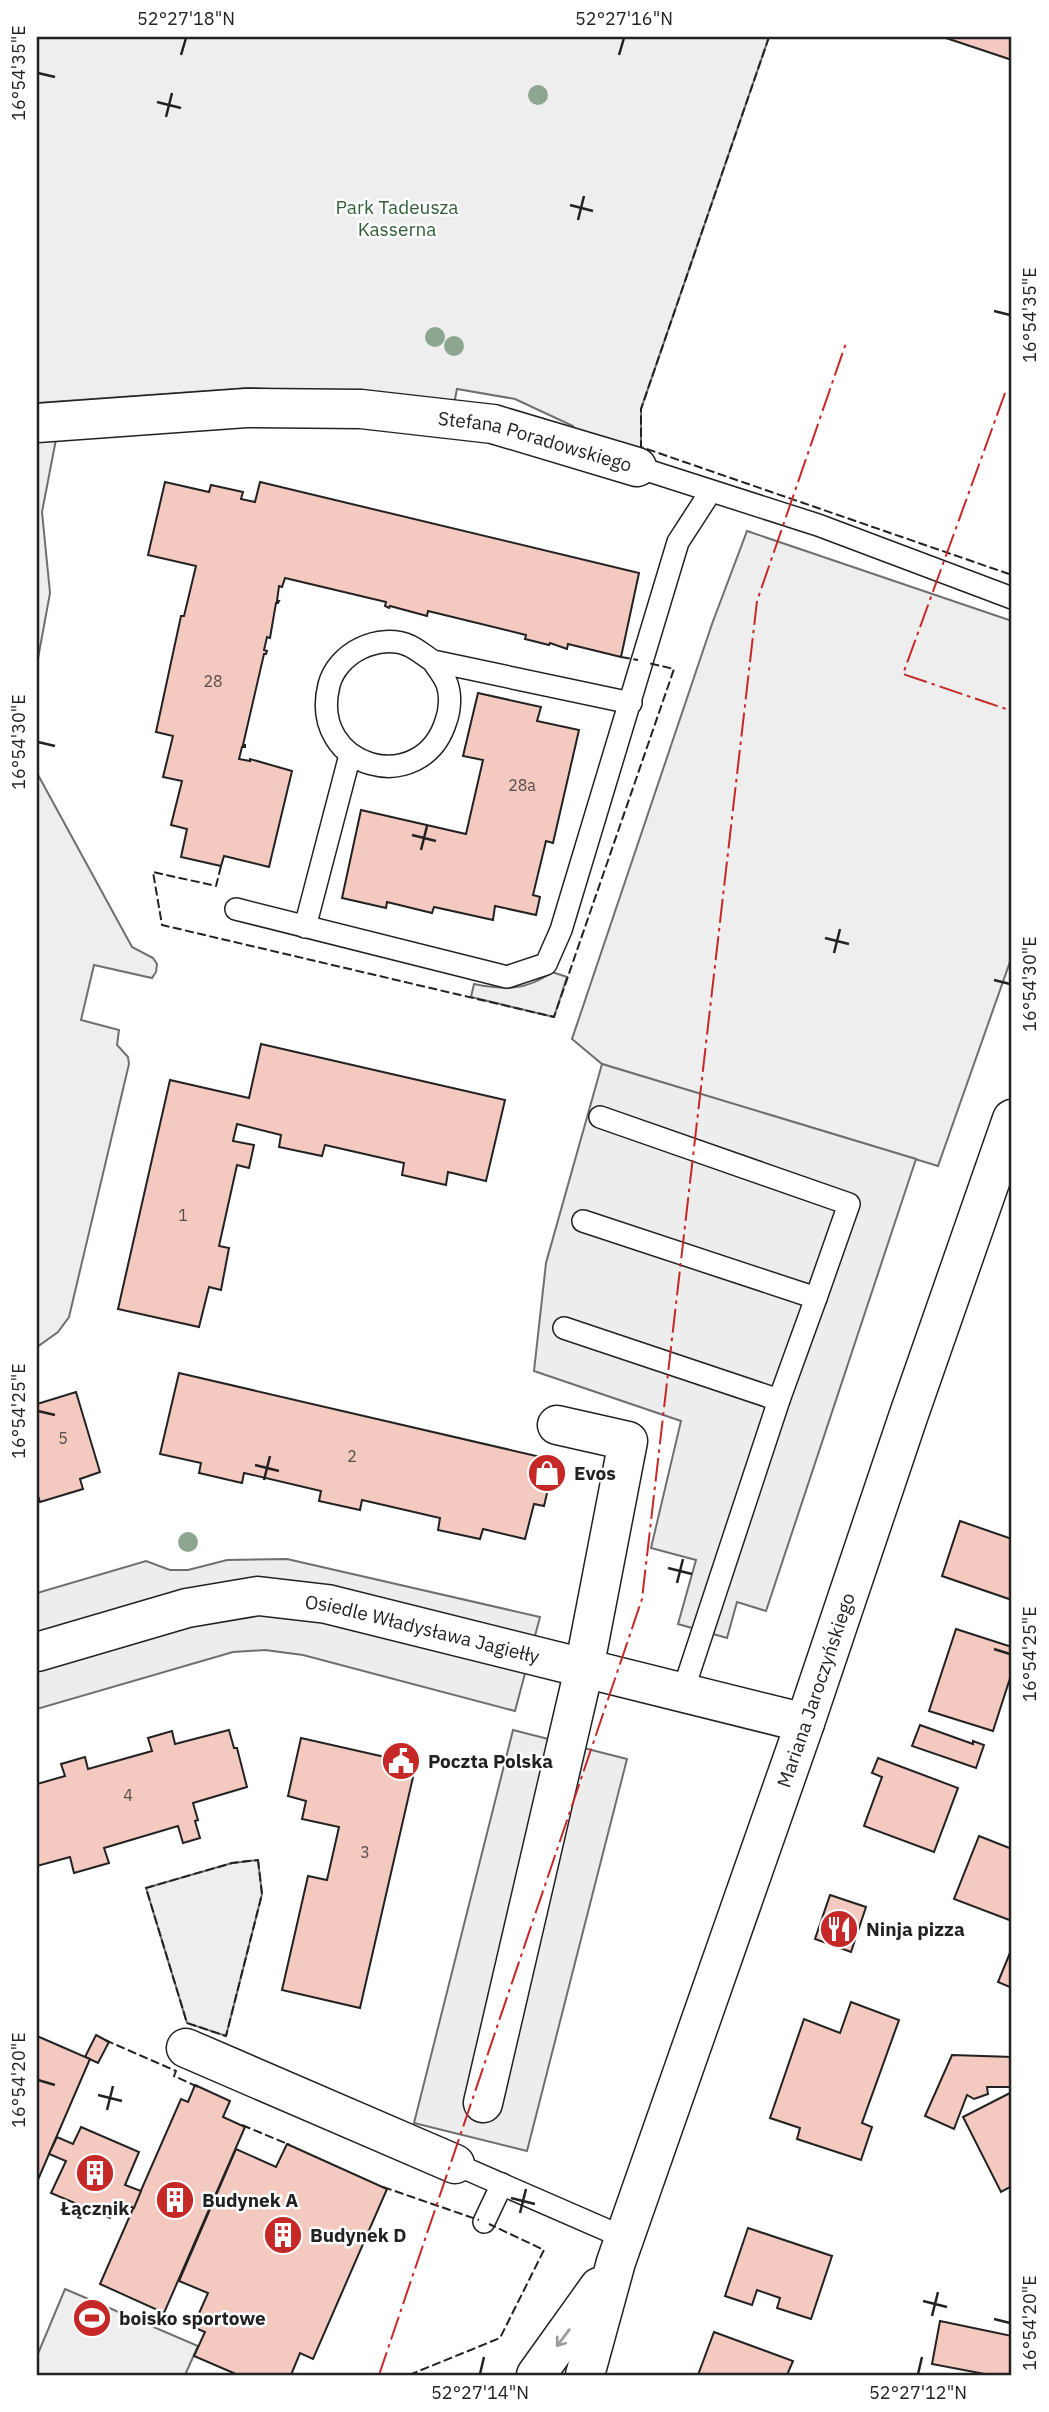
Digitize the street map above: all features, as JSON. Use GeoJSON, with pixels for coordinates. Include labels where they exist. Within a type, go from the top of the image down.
{"type":"FeatureCollection","features":[{"type":"Feature","properties":{"kind":"street","name":"Stefana Poradowskiego"},"geometry":{"type":"LineString","coordinates":[[37,423],[246,408],[361,409],[493,424],[637,467]]}},
{"type":"Feature","properties":{"kind":"street","name":"Mariana Jaroczyńskiego"},"geometry":{"type":"LineString","coordinates":[[585,2375],[620,2250],[805,1723],[1012,1119]]}},
{"type":"Feature","properties":{"kind":"street"},"geometry":{"type":"LineString","coordinates":[[483,2103],[584,1669],[628,1441],[557,1426]]}},
{"type":"Feature","properties":{"kind":"street","name":"Osiedle Władysława Jagiełły"},"geometry":{"type":"LineString","coordinates":[[37,1652],[187,1608],[258,1596],[327,1604],[805,1723]]}},
{"type":"Feature","properties":{"kind":"street"},"geometry":{"type":"LineString","coordinates":[[186,2048],[455,2164]]}},
{"type":"Feature","properties":{"kind":"street","name":"Mariana Jaroczyńskiego"},"geometry":{"type":"LineString","coordinates":[[536,2375],[620,2250]]}},
{"type":"Feature","properties":{"kind":"lane","name":"Stefana Poradowskiego"},"geometry":{"type":"LineString","coordinates":[[637,467],[818,525],[1012,598]]}},
{"type":"Feature","properties":{"kind":"lane"},"geometry":{"type":"LineString","coordinates":[[236,909],[507,976],[546,964],[561,930],[678,542],[711,491]]}},
{"type":"Feature","properties":{"kind":"lane"},"geometry":{"type":"LineString","coordinates":[[433,661],[447,684],[450,710],[442,735],[424,755],[400,765],[374,766],[350,755],[331,733],[324,704],[331,675],[351,652],[379,642],[408,645],[433,661],[631,704]]}},
{"type":"Feature","properties":{"kind":"lane"},"geometry":{"type":"LineString","coordinates":[[305,927],[350,755]]}},
{"type":"Feature","properties":{"kind":"lane"},"geometry":{"type":"LineString","coordinates":[[600,1117],[849,1204],[779,1399],[683,1691]]}},
{"type":"Feature","properties":{"kind":"lane"},"geometry":{"type":"LineString","coordinates":[[583,1221],[816,1298]]}},
{"type":"Feature","properties":{"kind":"lane"},"geometry":{"type":"LineString","coordinates":[[564,1328],[779,1399]]}},
{"type":"Feature","properties":{"kind":"lane"},"geometry":{"type":"LineString","coordinates":[[455,2164],[502,2184],[620,2250]]}},
{"type":"Feature","properties":{"kind":"lane"},"geometry":{"type":"LineString","coordinates":[[484,2221],[502,2184]]}},
{"type":"Feature","properties":{"kind":"green space","name":"Park Tadeusza Kasserna"},"geometry":{"type":"Polygon","coordinates":[[[37,37],[769,37],[641,409],[641,447],[638,457],[578,436],[573,426],[515,399],[457,389],[453,409],[332,392],[249,388],[37,403],[37,37]]]}},
{"type":"Feature","properties":{"kind":"green space"},"geometry":{"type":"Polygon","coordinates":[[[58,429],[42,512],[50,593],[37,664],[37,430],[58,429]]]}},
{"type":"Feature","properties":{"kind":"green space"},"geometry":{"type":"Polygon","coordinates":[[[747,531],[1012,621],[1012,956],[938,1166],[602,1064],[572,1039],[712,624],[747,531]]]}},
{"type":"Feature","properties":{"kind":"green space"},"geometry":{"type":"Polygon","coordinates":[[[37,773],[132,947],[153,958],[157,964],[152,978],[94,965],[81,1020],[119,1030],[117,1045],[128,1057],[129,1064],[69,1317],[58,1332],[37,1347],[37,773]]]}},
{"type":"Feature","properties":{"kind":"green space"},"geometry":{"type":"Polygon","coordinates":[[[552,972],[567,977],[554,1017],[471,997],[474,984],[495,987],[524,986],[552,972]]]}},
{"type":"Feature","properties":{"kind":"green space"},"geometry":{"type":"Polygon","coordinates":[[[258,1860],[262,1894],[226,2036],[187,2023],[146,1888],[232,1863],[258,1860]]]}},
{"type":"Feature","properties":{"kind":"green space","name":"boisko sportowe"},"geometry":{"type":"Polygon","coordinates":[[[65,2289],[198,2346],[185,2375],[37,2375],[37,2356],[65,2289]]]}},
{"type":"Feature","properties":{"kind":"shaded area"},"geometry":{"type":"Polygon","coordinates":[[[602,1064],[916,1159],[766,1611],[737,1602],[727,1638],[678,1624],[696,1560],[651,1548],[681,1421],[534,1371],[546,1263],[602,1064]]]}},
{"type":"Feature","properties":{"kind":"shaded area"},"geometry":{"type":"Polygon","coordinates":[[[287,1559],[540,1617],[515,1711],[303,1655],[265,1650],[233,1652],[37,1709],[37,1593],[146,1561],[170,1570],[188,1570],[227,1560],[287,1559]]]}},
{"type":"Feature","properties":{"kind":"shaded area"},"geometry":{"type":"Polygon","coordinates":[[[513,1730],[627,1759],[527,2151],[414,2123],[513,1730]]]}},
{"type":"Feature","properties":{"kind":"building"},"geometry":{"type":"Polygon","coordinates":[[[943,37],[1012,37],[1012,60],[943,37]]]}},
{"type":"Feature","properties":{"kind":"building"},"geometry":{"type":"Polygon","coordinates":[[[165,482],[209,492],[211,485],[243,492],[241,499],[255,502],[260,482],[639,573],[621,657],[568,644],[567,649],[550,643],[549,645],[525,639],[526,635],[428,611],[427,616],[390,606],[389,608],[385,606],[386,602],[285,578],[282,587],[279,586],[279,601],[276,603],[270,638],[267,637],[264,650],[267,651],[264,654],[243,745],[245,747],[242,747],[239,759],[250,759],[292,771],[269,867],[224,856],[221,866],[181,857],[187,829],[171,825],[182,781],[163,777],[173,736],[156,732],[181,616],[184,616],[196,566],[148,555],[165,482]]]}},
{"type":"Feature","properties":{"kind":"building"},"geometry":{"type":"Polygon","coordinates":[[[478,693],[541,707],[537,721],[579,730],[553,843],[546,841],[533,895],[540,897],[536,915],[495,906],[493,920],[434,907],[432,913],[387,902],[386,908],[342,898],[361,810],[466,834],[483,760],[463,756],[478,693]]]}},
{"type":"Feature","properties":{"kind":"building"},"geometry":{"type":"Polygon","coordinates":[[[261,1044],[505,1100],[486,1181],[448,1172],[446,1185],[402,1175],[404,1163],[325,1145],[322,1156],[279,1147],[281,1135],[237,1124],[233,1141],[254,1145],[249,1168],[237,1165],[219,1246],[229,1248],[221,1290],[209,1287],[199,1327],[118,1309],[170,1080],[249,1098],[261,1044]]]}},
{"type":"Feature","properties":{"kind":"building"},"geometry":{"type":"Polygon","coordinates":[[[179,1373],[545,1458],[543,1466],[553,1468],[544,1506],[534,1504],[525,1539],[483,1529],[480,1539],[438,1530],[440,1518],[362,1500],[360,1510],[319,1501],[321,1491],[244,1473],[242,1483],[199,1473],[201,1463],[160,1454],[179,1373]]]}},
{"type":"Feature","properties":{"kind":"building"},"geometry":{"type":"Polygon","coordinates":[[[76,1392],[100,1472],[80,1479],[83,1489],[40,1502],[37,1493],[37,1404],[76,1392]]]}},
{"type":"Feature","properties":{"kind":"building"},"geometry":{"type":"Polygon","coordinates":[[[960,1521],[1012,1539],[1012,1600],[942,1576],[960,1521]]]}},
{"type":"Feature","properties":{"kind":"building"},"geometry":{"type":"Polygon","coordinates":[[[956,1629],[1012,1647],[1012,1672],[993,1731],[929,1711],[956,1629]]]}},
{"type":"Feature","properties":{"kind":"building"},"geometry":{"type":"Polygon","coordinates":[[[920,1725],[973,1744],[973,1741],[984,1745],[976,1768],[912,1746],[920,1725]]]}},
{"type":"Feature","properties":{"kind":"building"},"geometry":{"type":"Polygon","coordinates":[[[229,1730],[234,1748],[237,1748],[247,1787],[193,1803],[200,1838],[183,1843],[178,1826],[104,1848],[109,1863],[74,1873],[70,1857],[37,1866],[37,1784],[65,1776],[61,1764],[85,1757],[88,1769],[152,1751],[148,1738],[172,1731],[175,1744],[229,1730]]]}},
{"type":"Feature","properties":{"kind":"building"},"geometry":{"type":"Polygon","coordinates":[[[301,1738],[416,1764],[360,2008],[282,1990],[308,1876],[327,1880],[339,1827],[302,1819],[306,1801],[288,1796],[301,1738]]]}},
{"type":"Feature","properties":{"kind":"building"},"geometry":{"type":"Polygon","coordinates":[[[878,1758],[958,1788],[934,1852],[864,1826],[882,1777],[872,1773],[878,1758]]]}},
{"type":"Feature","properties":{"kind":"building"},"geometry":{"type":"Polygon","coordinates":[[[979,1836],[1012,1849],[1012,1921],[954,1899],[979,1836]]]}},
{"type":"Feature","properties":{"kind":"building","name":"Ninja pizza"},"geometry":{"type":"Polygon","coordinates":[[[830,1895],[866,1907],[851,1952],[815,1939],[830,1895]]]}},
{"type":"Feature","properties":{"kind":"building"},"geometry":{"type":"Polygon","coordinates":[[[1012,1948],[1012,1988],[998,1982],[1012,1948]]]}},
{"type":"Feature","properties":{"kind":"building"},"geometry":{"type":"Polygon","coordinates":[[[851,2002],[899,2020],[862,2123],[872,2127],[861,2160],[797,2139],[800,2128],[770,2118],[804,2019],[840,2033],[851,2002]]]}},
{"type":"Feature","properties":{"kind":"building"},"geometry":{"type":"Polygon","coordinates":[[[96,2035],[109,2042],[98,2063],[85,2057],[96,2035]]]}},
{"type":"Feature","properties":{"kind":"building"},"geometry":{"type":"Polygon","coordinates":[[[37,2036],[90,2059],[37,2182],[37,2036]]]}},
{"type":"Feature","properties":{"kind":"building"},"geometry":{"type":"Polygon","coordinates":[[[952,2055],[1012,2057],[1012,2087],[987,2087],[988,2094],[974,2099],[967,2095],[954,2129],[925,2116],[952,2055]]]}},
{"type":"Feature","properties":{"kind":"building","name":"Budynek A"},"geometry":{"type":"Polygon","coordinates":[[[195,2085],[230,2101],[223,2117],[245,2127],[164,2313],[100,2284],[181,2099],[188,2102],[195,2085]]]}},
{"type":"Feature","properties":{"kind":"building"},"geometry":{"type":"Polygon","coordinates":[[[1012,2092],[1012,2186],[1001,2192],[963,2117],[1012,2092]]]}},
{"type":"Feature","properties":{"kind":"building","name":"Łącznik"},"geometry":{"type":"Polygon","coordinates":[[[81,2127],[139,2152],[125,2185],[141,2191],[134,2208],[117,2201],[110,2218],[51,2193],[66,2161],[49,2154],[57,2137],[73,2144],[81,2127]]]}},
{"type":"Feature","properties":{"kind":"building","name":"Budynek D"},"geometry":{"type":"Polygon","coordinates":[[[287,2144],[387,2189],[313,2359],[300,2353],[291,2375],[238,2375],[194,2356],[205,2332],[193,2327],[208,2293],[179,2281],[236,2149],[276,2167],[287,2144]]]}},
{"type":"Feature","properties":{"kind":"building"},"geometry":{"type":"Polygon","coordinates":[[[748,2228],[832,2256],[811,2319],[777,2308],[780,2298],[757,2290],[752,2305],[725,2296],[748,2228]]]}},
{"type":"Feature","properties":{"kind":"building"},"geometry":{"type":"Polygon","coordinates":[[[940,2321],[1012,2336],[1012,2375],[990,2375],[932,2364],[940,2321]]]}},
{"type":"Feature","properties":{"kind":"building"},"geometry":{"type":"Polygon","coordinates":[[[714,2332],[793,2361],[787,2375],[698,2375],[714,2332]]]}},
{"type":"Feature","properties":{"kind":"fence"},"geometry":{"type":"LineString","coordinates":[[769,37],[641,409],[641,447],[1012,575]]}},
{"type":"Feature","properties":{"kind":"fence"},"geometry":{"type":"LineString","coordinates":[[621,657],[638,660]]}},
{"type":"Feature","properties":{"kind":"fence"},"geometry":{"type":"LineString","coordinates":[[221,866],[216,886],[153,872],[162,925],[554,1017],[674,669],[648,663]]}},
{"type":"Feature","properties":{"kind":"fence"},"geometry":{"type":"LineString","coordinates":[[258,1860],[262,1894],[226,2036],[187,2023],[146,1888],[232,1863],[258,1860]]}},
{"type":"Feature","properties":{"kind":"fence"},"geometry":{"type":"LineString","coordinates":[[105,2040],[176,2071],[174,2076],[198,2087]]}},
{"type":"Feature","properties":{"kind":"fence"},"geometry":{"type":"LineString","coordinates":[[242,2125],[290,2145]]}},
{"type":"Feature","properties":{"kind":"fence"},"geometry":{"type":"LineString","coordinates":[[383,2187],[479,2220]]}},
{"type":"Feature","properties":{"kind":"fence"},"geometry":{"type":"LineString","coordinates":[[409,2375],[500,2338],[544,2250],[489,2224]]}},
{"type":"Feature","properties":{"kind":"power"},"geometry":{"type":"LineString","coordinates":[[379,2375],[642,1599],[757,601],[847,340]]}},
{"type":"Feature","properties":{"kind":"power"},"geometry":{"type":"LineString","coordinates":[[1005,393],[903,674],[1012,711]]}},
{"type":"Feature","properties":{"kind":"place","name":"Evos"},"geometry":{"type":"Point","coordinates":[547,1473]}},
{"type":"Feature","properties":{"kind":"place","name":"Poczta Polska"},"geometry":{"type":"Point","coordinates":[401,1761]}},
{"type":"Feature","properties":{"kind":"place","name":"Ninja pizza"},"geometry":{"type":"Point","coordinates":[839,1929]}},
{"type":"Feature","properties":{"kind":"place","name":"Łącznik"},"geometry":{"type":"Point","coordinates":[95,2173]}},
{"type":"Feature","properties":{"kind":"place","name":"Budynek A"},"geometry":{"type":"Point","coordinates":[175,2200]}},
{"type":"Feature","properties":{"kind":"place","name":"Budynek D"},"geometry":{"type":"Point","coordinates":[283,2235]}},
{"type":"Feature","properties":{"kind":"place","name":"boisko sportowe"},"geometry":{"type":"Point","coordinates":[92,2318]}}]}
